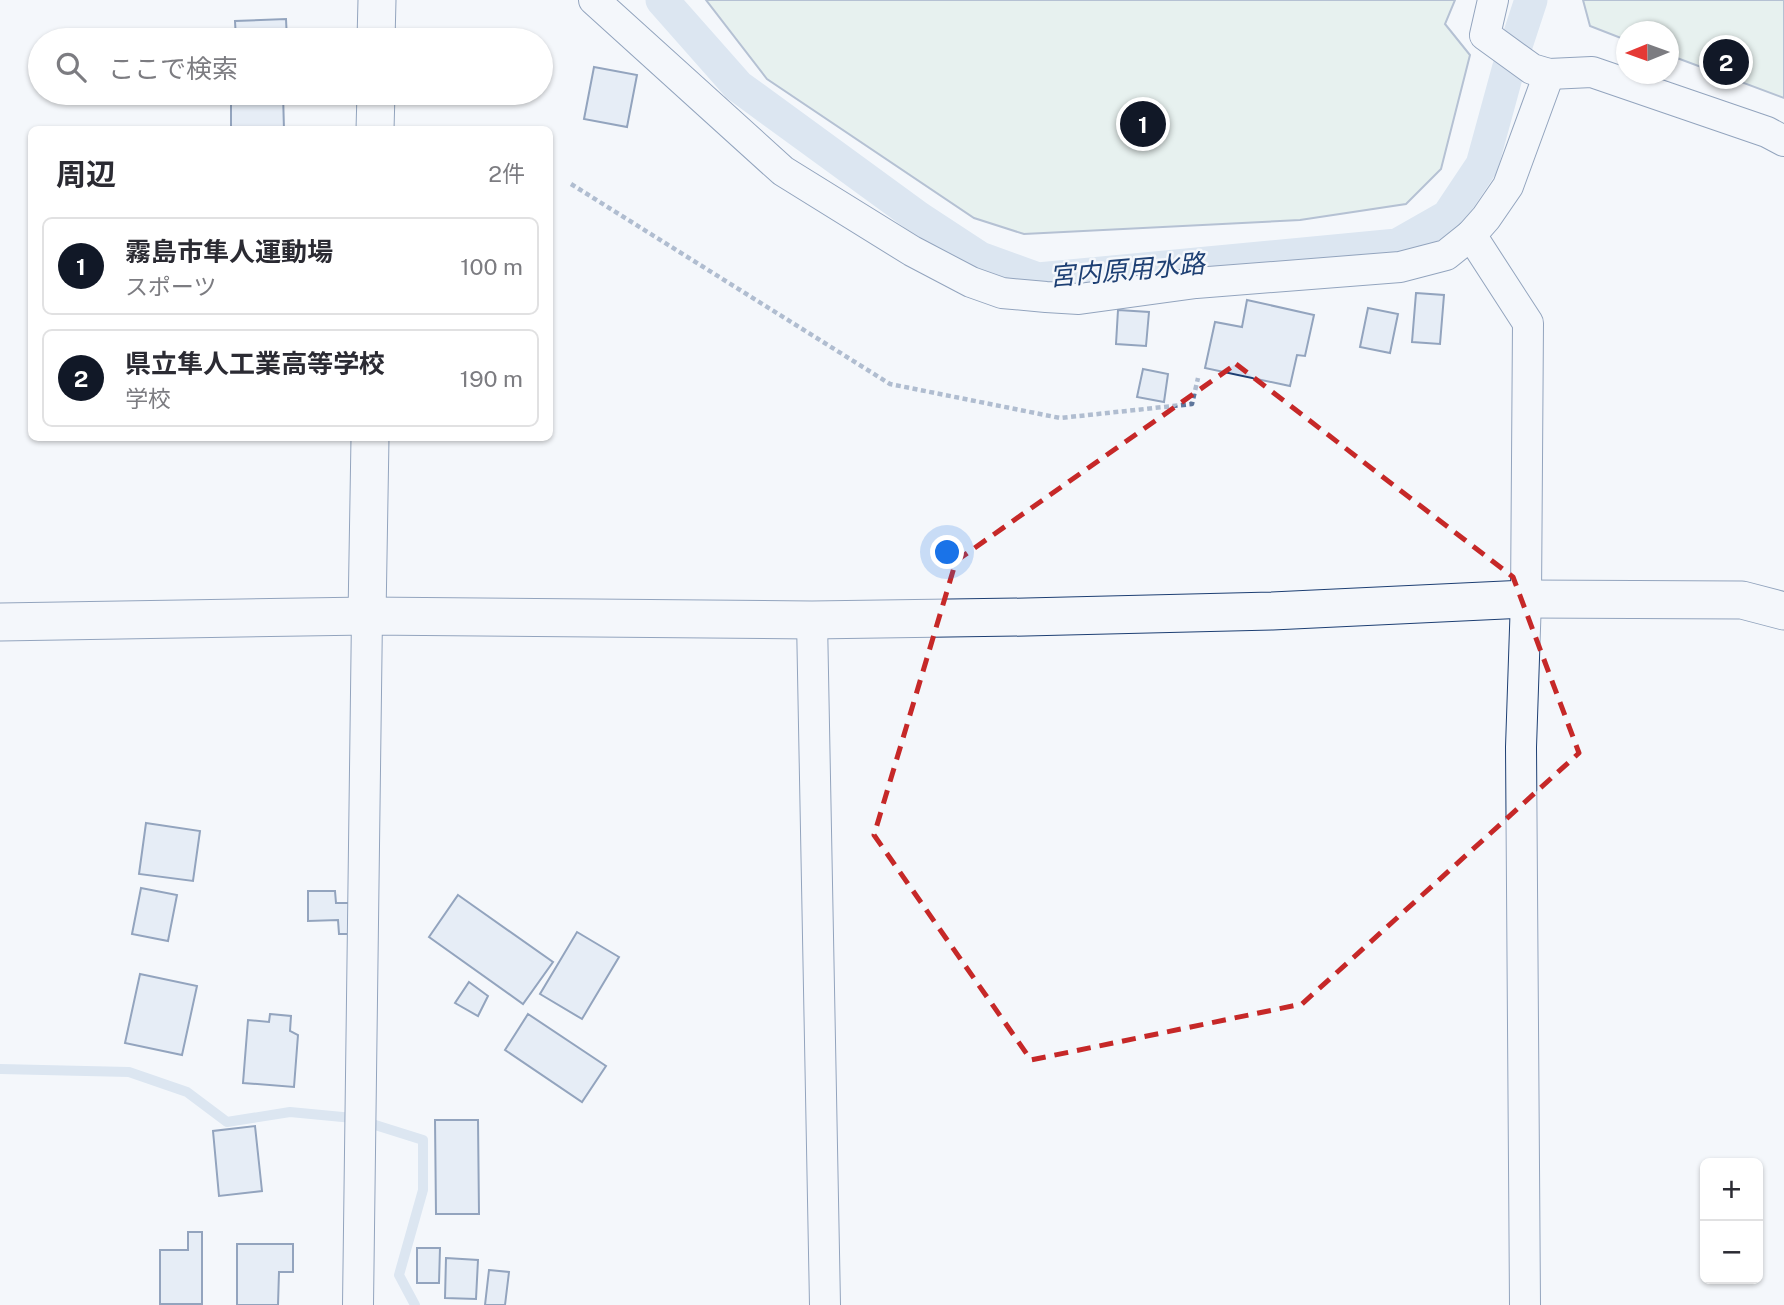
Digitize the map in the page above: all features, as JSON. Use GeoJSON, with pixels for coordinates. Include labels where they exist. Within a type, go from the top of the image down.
{"type":"FeatureCollection","features":[{"type":"Feature","properties":{"kind":"street"},"geometry":{"type":"LineString","coordinates":[[376,28],[377,0]]}},
{"type":"Feature","properties":{"kind":"street"},"geometry":{"type":"LineString","coordinates":[[594,0],[783,171],[912,251],[971,282],[1002,293],[1079,299],[1196,283],[1400,267],[1446,256],[1471,235],[1508,186],[1549,74]]}},
{"type":"Feature","properties":{"kind":"street"},"geometry":{"type":"LineString","coordinates":[[1493,0],[1485,35],[1532,69],[1549,74],[1592,72],[1725,116],[1784,141]]}},
{"type":"Feature","properties":{"kind":"street"},"geometry":{"type":"LineString","coordinates":[[375,126],[376,105]]}},
{"type":"Feature","properties":{"kind":"street"},"geometry":{"type":"LineString","coordinates":[[1471,235],[1528,323],[1526,598],[1521,747],[1525,1305]]}},
{"type":"Feature","properties":{"kind":"street"},"geometry":{"type":"LineString","coordinates":[[358,1305],[370,441]]}},
{"type":"Feature","properties":{"kind":"street"},"geometry":{"type":"LineString","coordinates":[[0,622],[367,616],[813,620],[1272,611],[1526,598],[1742,600],[1784,611]]}},
{"type":"Feature","properties":{"kind":"street"},"geometry":{"type":"LineString","coordinates":[[813,620],[825,1305]]}},
{"type":"Feature","properties":{"kind":"path"},"geometry":{"type":"LineString","coordinates":[[571,184],[890,384],[1060,418],[1192,404],[1198,379]]}},
{"type":"Feature","properties":{"kind":"highlighted area"},"geometry":{"type":"Polygon","coordinates":[[[1236,364],[1513,577],[1579,753],[1302,1004],[1031,1060],[874,835],[956,561],[1236,364]]]}},
{"type":"Feature","properties":{"kind":"shaded area"},"geometry":{"type":"Polygon","coordinates":[[[706,0],[1455,0],[1445,24],[1470,55],[1441,169],[1406,204],[1300,220],[1024,234],[974,218],[767,79],[706,0]]]}},
{"type":"Feature","properties":{"kind":"shaded area"},"geometry":{"type":"Polygon","coordinates":[[[1583,0],[1784,0],[1784,98],[1679,59],[1679,21],[1616,21],[1616,36],[1590,26],[1583,0]]]}},
{"type":"Feature","properties":{"kind":"building"},"geometry":{"type":"Polygon","coordinates":[[[286,19],[286,28],[235,28],[235,21],[286,19]]]}},
{"type":"Feature","properties":{"kind":"building"},"geometry":{"type":"Polygon","coordinates":[[[594,67],[637,75],[627,127],[584,119],[594,67]]]}},
{"type":"Feature","properties":{"kind":"building"},"geometry":{"type":"Polygon","coordinates":[[[231,105],[283,105],[284,126],[231,126],[231,105]]]}},
{"type":"Feature","properties":{"kind":"building"},"geometry":{"type":"Polygon","coordinates":[[[1416,293],[1444,295],[1440,344],[1412,342],[1416,293]]]}},
{"type":"Feature","properties":{"kind":"building"},"geometry":{"type":"Polygon","coordinates":[[[1247,300],[1314,315],[1305,356],[1297,355],[1290,386],[1205,368],[1215,322],[1242,327],[1247,300]]]}},
{"type":"Feature","properties":{"kind":"building"},"geometry":{"type":"Polygon","coordinates":[[[1368,308],[1398,314],[1390,353],[1360,347],[1368,308]]]}},
{"type":"Feature","properties":{"kind":"building"},"geometry":{"type":"Polygon","coordinates":[[[1118,310],[1149,312],[1146,346],[1116,344],[1118,310]]]}},
{"type":"Feature","properties":{"kind":"building"},"geometry":{"type":"Polygon","coordinates":[[[1143,369],[1168,374],[1164,402],[1137,397],[1143,369]]]}},
{"type":"Feature","properties":{"kind":"building"},"geometry":{"type":"Polygon","coordinates":[[[146,823],[200,831],[193,881],[139,874],[146,823]]]}},
{"type":"Feature","properties":{"kind":"building"},"geometry":{"type":"Polygon","coordinates":[[[141,888],[177,895],[168,941],[132,934],[141,888]]]}},
{"type":"Feature","properties":{"kind":"building"},"geometry":{"type":"Polygon","coordinates":[[[308,891],[335,891],[336,903],[357,903],[358,934],[339,934],[338,920],[308,921],[308,891]]]}},
{"type":"Feature","properties":{"kind":"building"},"geometry":{"type":"Polygon","coordinates":[[[458,895],[553,962],[523,1004],[429,937],[458,895]]]}},
{"type":"Feature","properties":{"kind":"building"},"geometry":{"type":"Polygon","coordinates":[[[577,932],[619,957],[582,1019],[540,994],[577,932]]]}},
{"type":"Feature","properties":{"kind":"building"},"geometry":{"type":"Polygon","coordinates":[[[140,974],[197,986],[182,1055],[125,1043],[140,974]]]}},
{"type":"Feature","properties":{"kind":"building"},"geometry":{"type":"Polygon","coordinates":[[[469,982],[488,996],[478,1016],[455,1003],[469,982]]]}},
{"type":"Feature","properties":{"kind":"building"},"geometry":{"type":"Polygon","coordinates":[[[270,1014],[291,1016],[290,1031],[298,1035],[294,1087],[243,1083],[248,1020],[269,1022],[270,1014]]]}},
{"type":"Feature","properties":{"kind":"building"},"geometry":{"type":"Polygon","coordinates":[[[528,1014],[606,1066],[582,1102],[505,1050],[528,1014]]]}},
{"type":"Feature","properties":{"kind":"building"},"geometry":{"type":"Polygon","coordinates":[[[435,1120],[478,1120],[479,1214],[436,1214],[435,1120]]]}},
{"type":"Feature","properties":{"kind":"building"},"geometry":{"type":"Polygon","coordinates":[[[255,1126],[262,1191],[219,1196],[213,1131],[255,1126]]]}},
{"type":"Feature","properties":{"kind":"building"},"geometry":{"type":"Polygon","coordinates":[[[188,1232],[202,1232],[202,1304],[160,1304],[160,1250],[188,1250],[188,1232]]]}},
{"type":"Feature","properties":{"kind":"building"},"geometry":{"type":"Polygon","coordinates":[[[237,1244],[293,1244],[293,1272],[279,1272],[278,1305],[237,1305],[237,1244]]]}},
{"type":"Feature","properties":{"kind":"building"},"geometry":{"type":"Polygon","coordinates":[[[417,1248],[440,1248],[439,1283],[417,1283],[417,1248]]]}},
{"type":"Feature","properties":{"kind":"building"},"geometry":{"type":"Polygon","coordinates":[[[446,1258],[478,1260],[476,1299],[445,1298],[446,1258]]]}},
{"type":"Feature","properties":{"kind":"building"},"geometry":{"type":"Polygon","coordinates":[[[489,1270],[509,1272],[505,1305],[485,1305],[489,1270]]]}},
{"type":"Feature","properties":{"kind":"waterway","name":"宮内原用水路"},"geometry":{"type":"LineString","coordinates":[[662,0],[738,86],[919,218],[980,258],[1038,279],[1397,245],[1448,216],[1482,165],[1508,70],[1531,0]]}},
{"type":"Feature","properties":{"kind":"waterway"},"geometry":{"type":"LineString","coordinates":[[0,1069],[129,1072],[187,1092],[227,1122],[290,1112],[353,1118],[423,1140],[423,1190],[399,1275],[415,1305]]}},
{"type":"Feature","properties":{"kind":"place","name":"県立隼人工業高等学校"},"geometry":{"type":"Point","coordinates":[1726,62]}},
{"type":"Feature","properties":{"kind":"place","name":"霧島市隼人運動場"},"geometry":{"type":"Point","coordinates":[1143,124]}}]}
